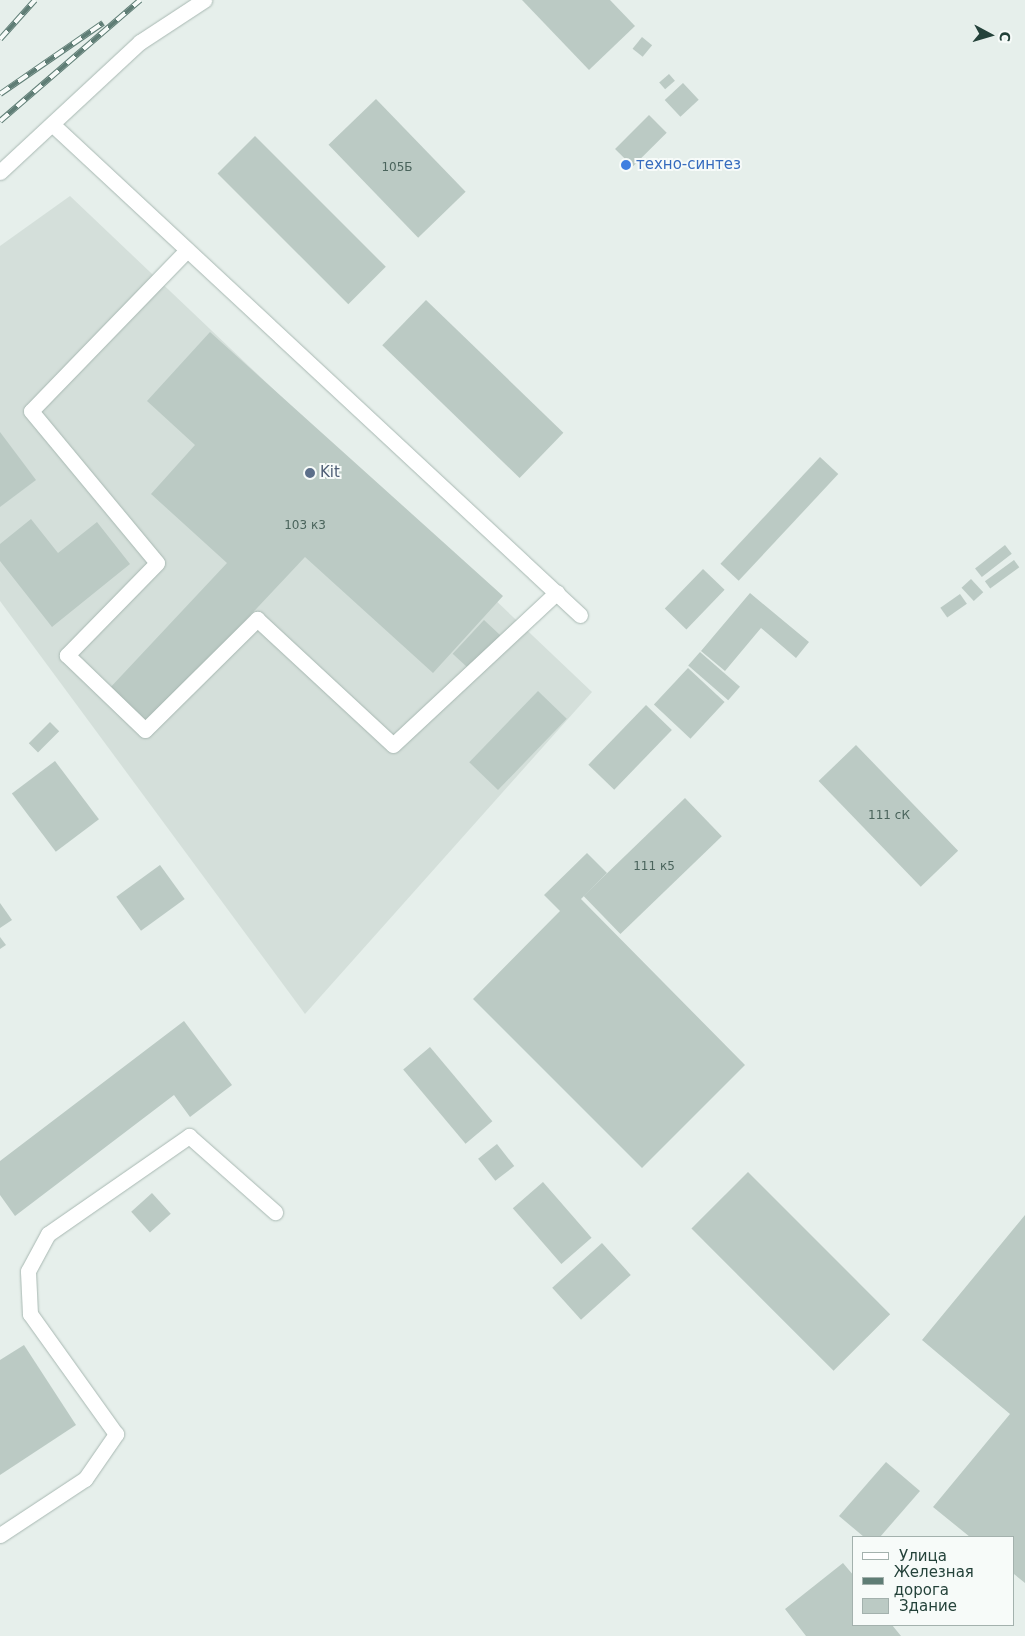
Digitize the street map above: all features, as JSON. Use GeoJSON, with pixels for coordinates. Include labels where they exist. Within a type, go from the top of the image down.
{"type":"FeatureCollection","features":[{"type":"Feature","properties":{"kind":"lane"},"geometry":{"type":"LineString","coordinates":[[0,172],[140,42],[204,0]]}},
{"type":"Feature","properties":{"kind":"lane"},"geometry":{"type":"LineString","coordinates":[[52,124],[580,615]]}},
{"type":"Feature","properties":{"kind":"lane"},"geometry":{"type":"LineString","coordinates":[[187,250],[30,411],[157,563],[67,656],[145,730],[257,619],[393,745],[557,592]]}},
{"type":"Feature","properties":{"kind":"lane"},"geometry":{"type":"LineString","coordinates":[[0,1535],[86,1479],[116,1434],[30,1314],[28,1271],[48,1234],[189,1136],[275,1212]]}},
{"type":"Feature","properties":{"kind":"shaded area"},"geometry":{"type":"Polygon","coordinates":[[[70,196],[592,692],[305,1014],[0,601],[0,246],[70,196]]]}},
{"type":"Feature","properties":{"kind":"building"},"geometry":{"type":"Polygon","coordinates":[[[522,0],[610,0],[635,26],[589,70],[522,0]]]}},
{"type":"Feature","properties":{"kind":"building"},"geometry":{"type":"Polygon","coordinates":[[[642,37],[652,45],[643,57],[633,49],[642,37]]]}},
{"type":"Feature","properties":{"kind":"building"},"geometry":{"type":"Polygon","coordinates":[[[669,74],[675,81],[665,89],[659,83],[669,74]]]}},
{"type":"Feature","properties":{"kind":"building"},"geometry":{"type":"Polygon","coordinates":[[[683,83],[699,100],[680,117],[665,100],[683,83]]]}},
{"type":"Feature","properties":{"kind":"building"},"geometry":{"type":"Polygon","coordinates":[[[376,99],[466,192],[418,238],[329,145],[376,99]]]}},
{"type":"Feature","properties":{"kind":"building"},"geometry":{"type":"Polygon","coordinates":[[[649,115],[667,133],[633,167],[615,149],[649,115]]]}},
{"type":"Feature","properties":{"kind":"building"},"geometry":{"type":"Polygon","coordinates":[[[255,136],[386,267],[348,304],[218,173],[255,136]]]}},
{"type":"Feature","properties":{"kind":"building"},"geometry":{"type":"Polygon","coordinates":[[[426,300],[563,433],[520,478],[382,345],[426,300]]]}},
{"type":"Feature","properties":{"kind":"building"},"geometry":{"type":"Polygon","coordinates":[[[210,332],[503,596],[433,673],[305,557],[147,725],[108,690],[227,563],[151,494],[195,445],[147,401],[210,332]]]}},
{"type":"Feature","properties":{"kind":"building"},"geometry":{"type":"Polygon","coordinates":[[[0,432],[36,480],[0,507],[0,432]]]}},
{"type":"Feature","properties":{"kind":"building"},"geometry":{"type":"Polygon","coordinates":[[[820,457],[838,474],[739,581],[720,564],[820,457]]]}},
{"type":"Feature","properties":{"kind":"building"},"geometry":{"type":"Polygon","coordinates":[[[31,519],[58,553],[97,522],[130,564],[52,627],[0,561],[0,544],[31,519]]]}},
{"type":"Feature","properties":{"kind":"building"},"geometry":{"type":"Polygon","coordinates":[[[1005,545],[1012,554],[982,577],[975,568],[1005,545]]]}},
{"type":"Feature","properties":{"kind":"building"},"geometry":{"type":"Polygon","coordinates":[[[1014,560],[1019,567],[990,588],[985,581],[1014,560]]]}},
{"type":"Feature","properties":{"kind":"building"},"geometry":{"type":"Polygon","coordinates":[[[703,569],[725,590],[686,629],[665,609],[703,569]]]}},
{"type":"Feature","properties":{"kind":"building"},"geometry":{"type":"Polygon","coordinates":[[[971,579],[983,592],[974,601],[961,588],[971,579]]]}},
{"type":"Feature","properties":{"kind":"building"},"geometry":{"type":"Polygon","coordinates":[[[750,593],[809,642],[796,658],[761,628],[725,671],[701,651],[750,593]]]}},
{"type":"Feature","properties":{"kind":"building"},"geometry":{"type":"Polygon","coordinates":[[[960,594],[967,604],[947,618],[940,608],[960,594]]]}},
{"type":"Feature","properties":{"kind":"building"},"geometry":{"type":"Polygon","coordinates":[[[484,620],[501,636],[469,669],[453,654],[484,620]]]}},
{"type":"Feature","properties":{"kind":"building"},"geometry":{"type":"Polygon","coordinates":[[[700,652],[740,687],[728,700],[688,666],[700,652]]]}},
{"type":"Feature","properties":{"kind":"building"},"geometry":{"type":"Polygon","coordinates":[[[688,668],[725,702],[690,739],[654,705],[688,668]]]}},
{"type":"Feature","properties":{"kind":"building"},"geometry":{"type":"Polygon","coordinates":[[[538,691],[567,719],[498,790],[469,762],[538,691]]]}},
{"type":"Feature","properties":{"kind":"building"},"geometry":{"type":"Polygon","coordinates":[[[646,705],[672,730],[614,790],[588,765],[646,705]]]}},
{"type":"Feature","properties":{"kind":"building"},"geometry":{"type":"Polygon","coordinates":[[[50,722],[59,731],[38,752],[29,743],[50,722]]]}},
{"type":"Feature","properties":{"kind":"building"},"geometry":{"type":"Polygon","coordinates":[[[856,745],[958,851],[921,887],[819,781],[856,745]]]}},
{"type":"Feature","properties":{"kind":"building"},"geometry":{"type":"Polygon","coordinates":[[[55,761],[99,819],[56,852],[12,793],[55,761]]]}},
{"type":"Feature","properties":{"kind":"building"},"geometry":{"type":"Polygon","coordinates":[[[685,798],[722,836],[620,934],[584,896],[685,798]]]}},
{"type":"Feature","properties":{"kind":"building"},"geometry":{"type":"Polygon","coordinates":[[[587,853],[607,873],[581,899],[745,1065],[642,1168],[473,999],[560,911],[544,895],[587,853]]]}},
{"type":"Feature","properties":{"kind":"building"},"geometry":{"type":"Polygon","coordinates":[[[160,865],[185,899],[141,931],[116,897],[160,865]]]}},
{"type":"Feature","properties":{"kind":"building"},"geometry":{"type":"Polygon","coordinates":[[[0,903],[12,920],[0,928],[0,903]]]}},
{"type":"Feature","properties":{"kind":"building"},"geometry":{"type":"Polygon","coordinates":[[[0,937],[6,945],[0,949],[0,937]]]}},
{"type":"Feature","properties":{"kind":"building"},"geometry":{"type":"Polygon","coordinates":[[[184,1021],[232,1085],[190,1117],[174,1095],[15,1216],[0,1195],[0,1161],[184,1021]]]}},
{"type":"Feature","properties":{"kind":"building"},"geometry":{"type":"Polygon","coordinates":[[[430,1047],[492,1121],[466,1144],[403,1069],[430,1047]]]}},
{"type":"Feature","properties":{"kind":"building"},"geometry":{"type":"Polygon","coordinates":[[[497,1144],[514,1166],[495,1181],[478,1159],[497,1144]]]}},
{"type":"Feature","properties":{"kind":"building"},"geometry":{"type":"Polygon","coordinates":[[[748,1172],[890,1314],[834,1371],[691,1229],[748,1172]]]}},
{"type":"Feature","properties":{"kind":"building"},"geometry":{"type":"Polygon","coordinates":[[[543,1182],[592,1238],[561,1264],[513,1208],[543,1182]]]}},
{"type":"Feature","properties":{"kind":"building"},"geometry":{"type":"Polygon","coordinates":[[[152,1193],[171,1214],[150,1233],[131,1212],[152,1193]]]}},
{"type":"Feature","properties":{"kind":"building"},"geometry":{"type":"Polygon","coordinates":[[[1025,1215],[1025,1583],[1015,1575],[1015,1536],[969,1536],[933,1507],[1010,1414],[922,1340],[1025,1215]]]}},
{"type":"Feature","properties":{"kind":"building"},"geometry":{"type":"Polygon","coordinates":[[[602,1243],[631,1275],[581,1320],[552,1288],[602,1243]]]}},
{"type":"Feature","properties":{"kind":"building"},"geometry":{"type":"Polygon","coordinates":[[[24,1345],[76,1425],[0,1475],[0,1360],[24,1345]]]}},
{"type":"Feature","properties":{"kind":"building"},"geometry":{"type":"Polygon","coordinates":[[[886,1462],[920,1491],[881,1536],[863,1536],[839,1516],[886,1462]]]}},
{"type":"Feature","properties":{"kind":"building"},"geometry":{"type":"Polygon","coordinates":[[[843,1563],[852,1574],[852,1626],[893,1626],[901,1636],[806,1636],[785,1609],[843,1563]]]}},
{"type":"Feature","properties":{"kind":"railway"},"geometry":{"type":"LineString","coordinates":[[0,39],[35,0]]}},
{"type":"Feature","properties":{"kind":"railway"},"geometry":{"type":"LineString","coordinates":[[0,121],[140,0]]}},
{"type":"Feature","properties":{"kind":"railway"},"geometry":{"type":"LineString","coordinates":[[0,94],[103,23]]}},
{"type":"Feature","properties":{"kind":"place","name":"техно-синтез"},"geometry":{"type":"Point","coordinates":[626,165]}},
{"type":"Feature","properties":{"kind":"place","name":"Kit"},"geometry":{"type":"Point","coordinates":[310,473]}}]}
